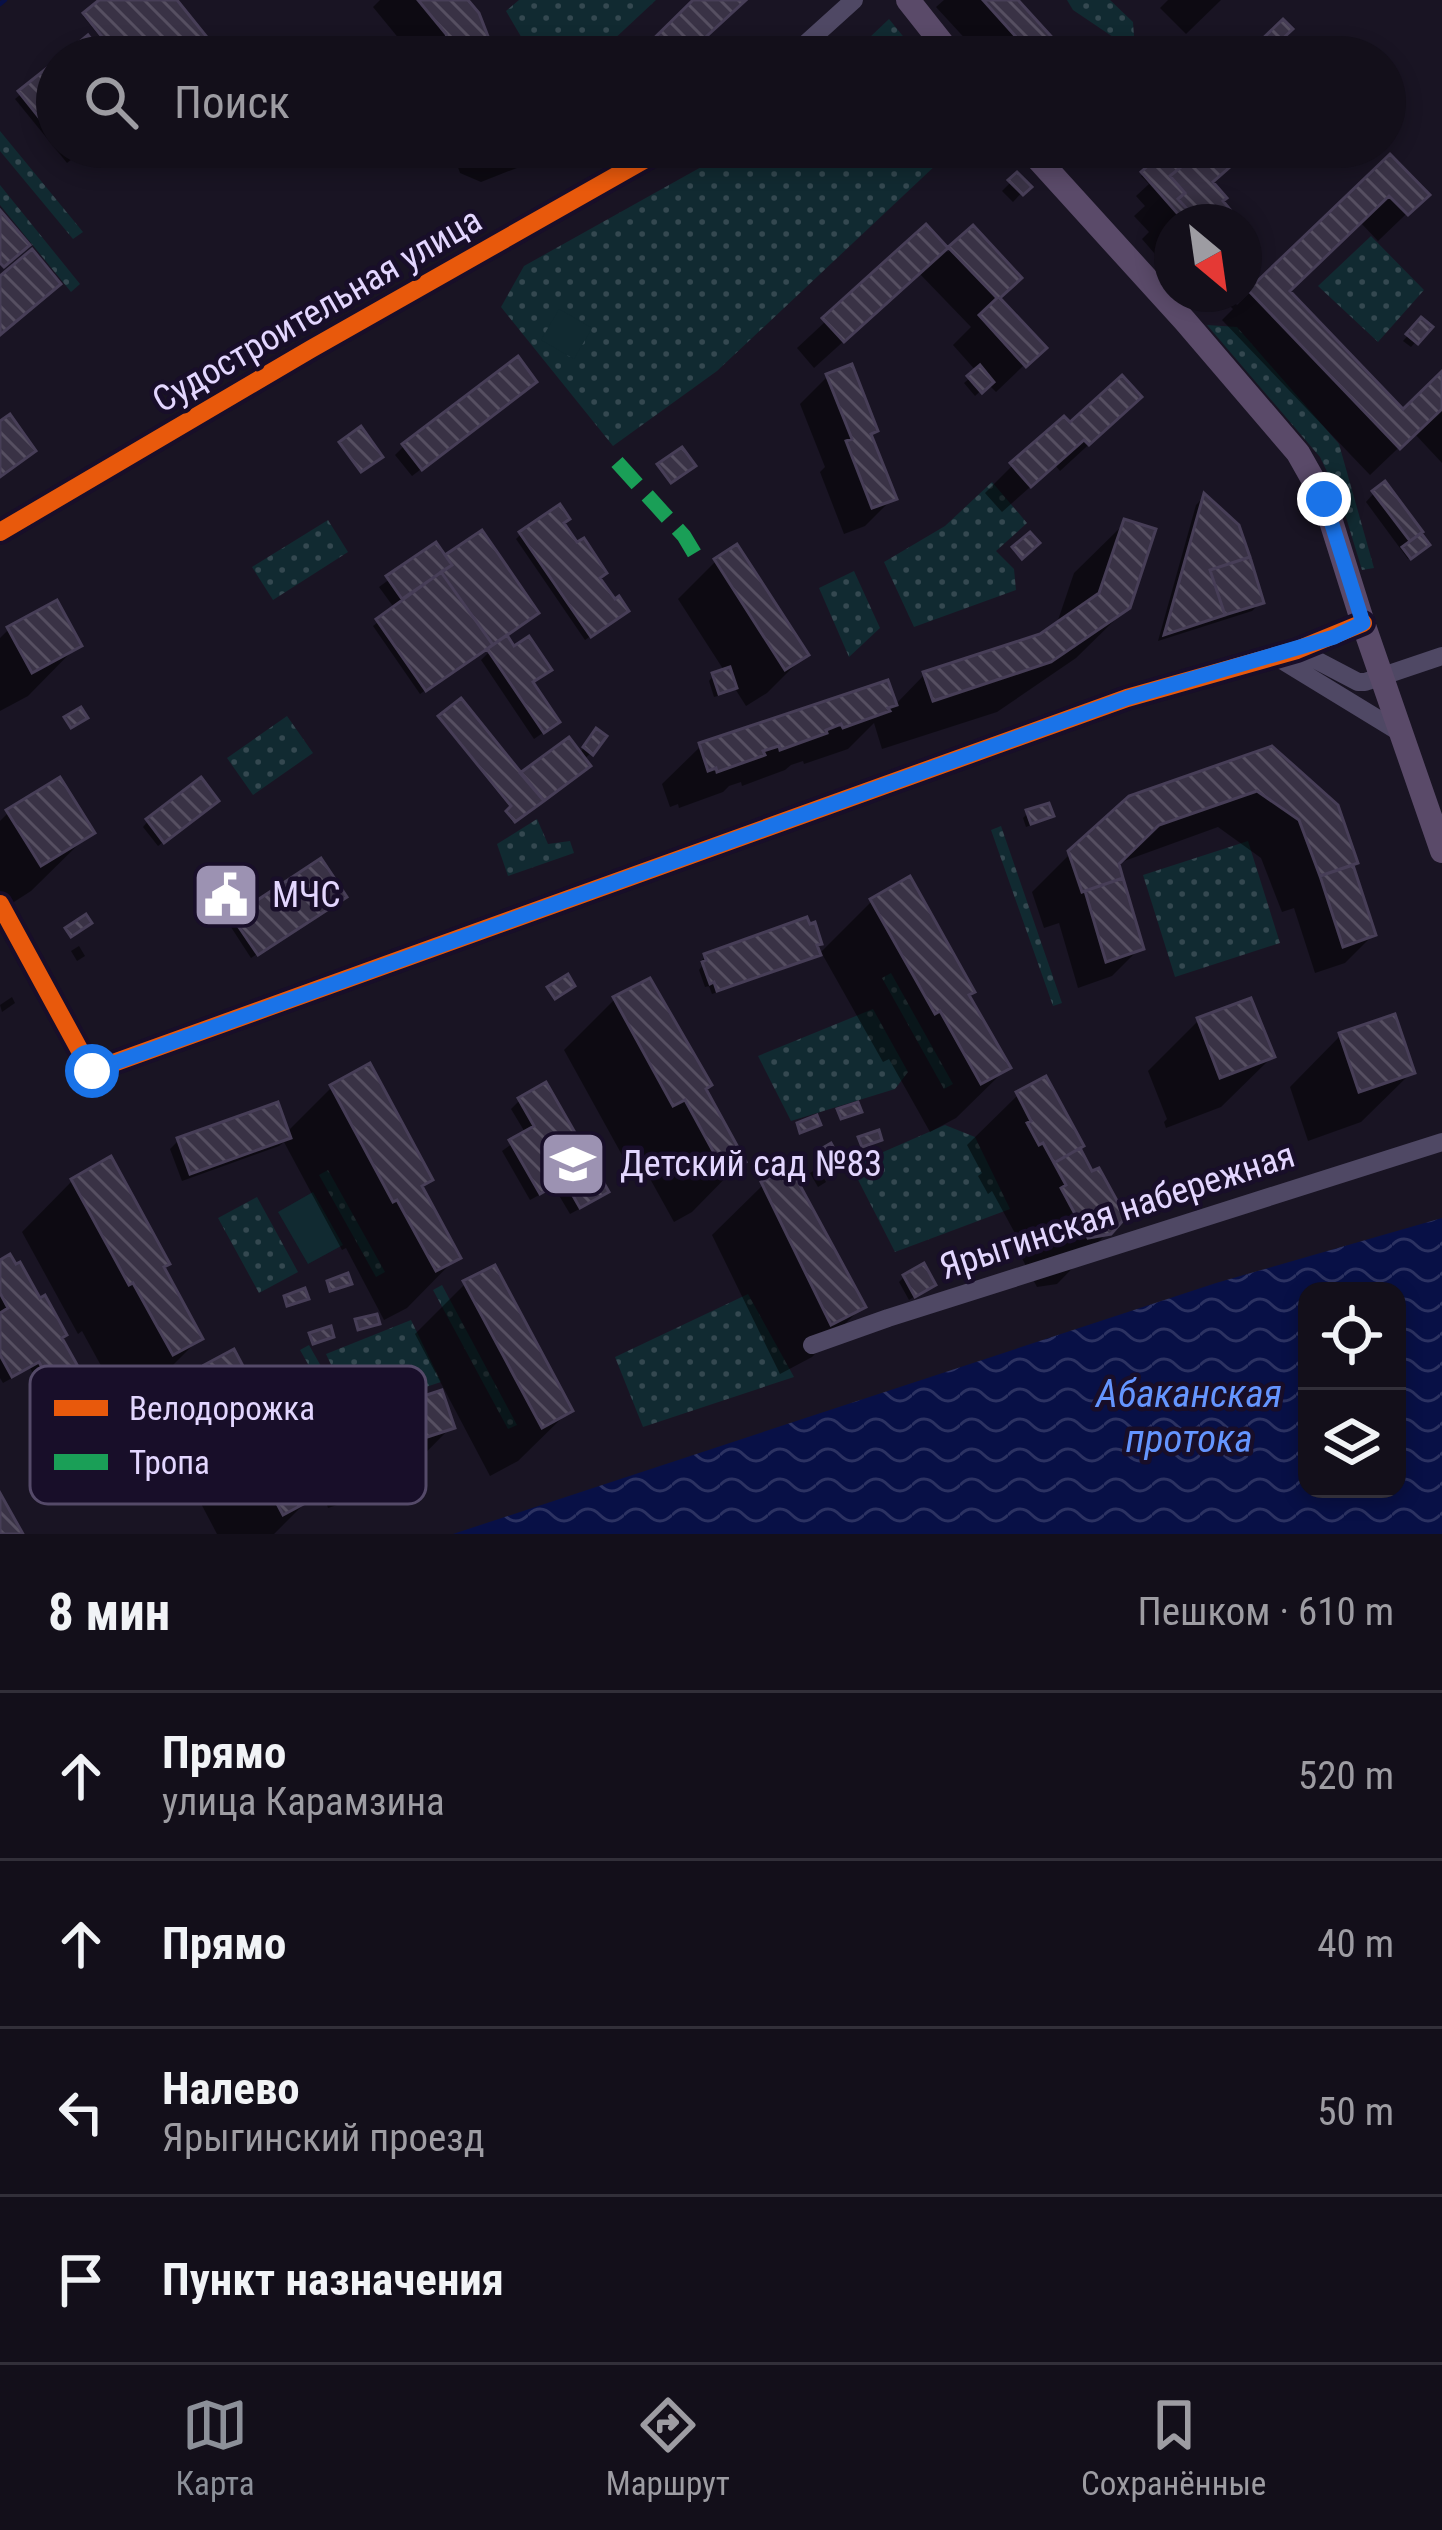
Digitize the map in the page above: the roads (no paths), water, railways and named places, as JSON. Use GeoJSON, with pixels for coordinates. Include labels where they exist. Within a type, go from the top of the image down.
{"type":"FeatureCollection","features":[{"type":"Feature","properties":{"kind":"main road"},"geometry":{"type":"LineString","coordinates":[[908,0],[936,36]]}},
{"type":"Feature","properties":{"kind":"main road"},"geometry":{"type":"LineString","coordinates":[[1046,168],[1298,453],[1324,499],[1442,851]]}},
{"type":"Feature","properties":{"kind":"street"},"geometry":{"type":"LineString","coordinates":[[814,36],[854,0]]}},
{"type":"Feature","properties":{"kind":"street","name":"Судостроительная улица"},"geometry":{"type":"LineString","coordinates":[[0,532],[630,168]]}},
{"type":"Feature","properties":{"kind":"street"},"geometry":{"type":"LineString","coordinates":[[0,904],[92,1071],[1127,698],[1298,650],[1363,623]]}},
{"type":"Feature","properties":{"kind":"street"},"geometry":{"type":"LineString","coordinates":[[1298,650],[1358,682],[1442,656]]}},
{"type":"Feature","properties":{"kind":"street"},"geometry":{"type":"LineString","coordinates":[[1275,656],[1401,733]]}},
{"type":"Feature","properties":{"kind":"street","name":"Ярыгинская набережная"},"geometry":{"type":"LineString","coordinates":[[812,1345],[1442,1142]]}},
{"type":"Feature","properties":{"kind":"water","name":"Абаканская протока"},"geometry":{"type":"Polygon","coordinates":[[[1442,1218],[1442,1534],[453,1534],[1216,1283],[1442,1218]]]}},
{"type":"Feature","properties":{"kind":"waterway"},"geometry":{"type":"LineString","coordinates":[[0,4],[5,0]]}},
{"type":"Feature","properties":{"kind":"place","name":"МЧС"},"geometry":{"type":"Point","coordinates":[226,895]}},
{"type":"Feature","properties":{"kind":"place","name":"Детский сад №83"},"geometry":{"type":"Point","coordinates":[573,1164]}}]}
